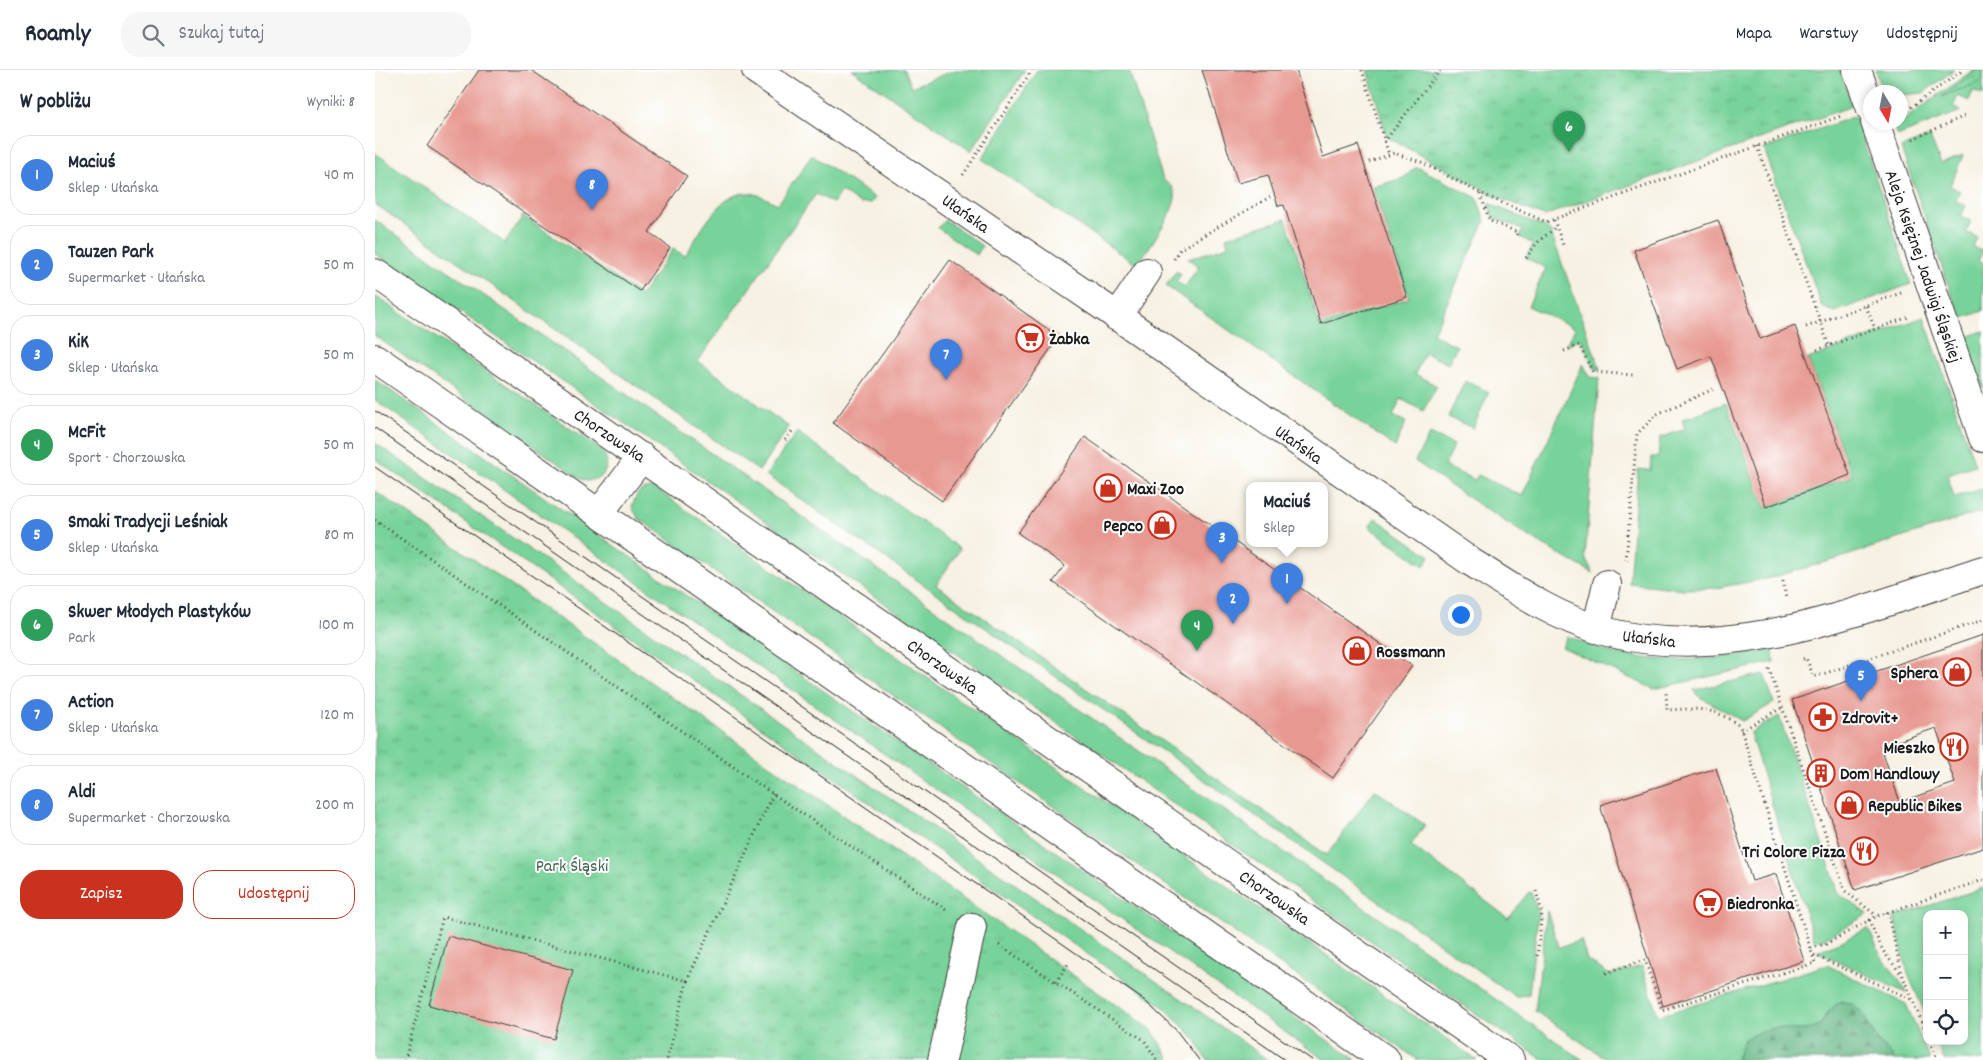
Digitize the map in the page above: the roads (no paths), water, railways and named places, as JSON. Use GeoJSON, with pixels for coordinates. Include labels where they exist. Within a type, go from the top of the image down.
{"type":"FeatureCollection","features":[{"type":"Feature","properties":{"kind":"main road","name":"Ułańska"},"geometry":{"type":"LineString","coordinates":[[756,70],[1471,562],[1531,600],[1567,618],[1596,629],[1626,637],[1657,642],[1730,639],[1813,624],[1983,570]]}},
{"type":"Feature","properties":{"kind":"main road","name":"Aleja Księżnej Jadwigi Śląskiej"},"geometry":{"type":"LineString","coordinates":[[1857,70],[1863,87]]}},
{"type":"Feature","properties":{"kind":"main road","name":"Aleja Księżnej Jadwigi Śląskiej"},"geometry":{"type":"LineString","coordinates":[[1878,130],[1983,438]]}},
{"type":"Feature","properties":{"kind":"main road"},"geometry":{"type":"LineString","coordinates":[[1117,317],[1159,269]]}},
{"type":"Feature","properties":{"kind":"main road","name":"Chorzowska"},"geometry":{"type":"LineString","coordinates":[[375,273],[1510,1060]]}},
{"type":"Feature","properties":{"kind":"main road"},"geometry":{"type":"LineString","coordinates":[[375,358],[600,512],[1386,1060]]}},
{"type":"Feature","properties":{"kind":"main road"},"geometry":{"type":"LineString","coordinates":[[600,512],[642,457]]}},
{"type":"Feature","properties":{"kind":"main road"},"geometry":{"type":"LineString","coordinates":[[1596,629],[1607,584]]}},
{"type":"Feature","properties":{"kind":"main road"},"geometry":{"type":"LineString","coordinates":[[941,1060],[972,927]]}},
{"type":"Feature","properties":{"kind":"tram line"},"geometry":{"type":"LineString","coordinates":[[375,411],[1312,1060]]}},
{"type":"Feature","properties":{"kind":"tram line"},"geometry":{"type":"LineString","coordinates":[[375,428],[1285,1060]]}},
{"type":"Feature","properties":{"kind":"tram line"},"geometry":{"type":"LineString","coordinates":[[375,467],[1145,1001],[1176,1030],[1199,1060]]}},
{"type":"Feature","properties":{"kind":"place","name":"Skwer Młodych Plastyków"},"geometry":{"type":"Point","coordinates":[1569,152]}},
{"type":"Feature","properties":{"kind":"place","name":"Aldi"},"geometry":{"type":"Point","coordinates":[592,210]}},
{"type":"Feature","properties":{"kind":"place","name":"Żabka"},"geometry":{"type":"Point","coordinates":[1030,338]}},
{"type":"Feature","properties":{"kind":"place","name":"Action"},"geometry":{"type":"Point","coordinates":[946,380]}},
{"type":"Feature","properties":{"kind":"place","name":"Maxi Zoo"},"geometry":{"type":"Point","coordinates":[1108,488]}},
{"type":"Feature","properties":{"kind":"place","name":"Pepco"},"geometry":{"type":"Point","coordinates":[1162,525]}},
{"type":"Feature","properties":{"kind":"place","name":"KiK"},"geometry":{"type":"Point","coordinates":[1222,563]}},
{"type":"Feature","properties":{"kind":"place","name":"Maciuś"},"geometry":{"type":"Point","coordinates":[1287,604]}},
{"type":"Feature","properties":{"kind":"place","name":"Tauzen Park"},"geometry":{"type":"Point","coordinates":[1233,624]}},
{"type":"Feature","properties":{"kind":"place","name":"McFit"},"geometry":{"type":"Point","coordinates":[1197,651]}},
{"type":"Feature","properties":{"kind":"place","name":"Rossmann"},"geometry":{"type":"Point","coordinates":[1357,651]}},
{"type":"Feature","properties":{"kind":"place","name":"Sphera"},"geometry":{"type":"Point","coordinates":[1957,672]}},
{"type":"Feature","properties":{"kind":"place","name":"Smaki Tradycji Leśniak"},"geometry":{"type":"Point","coordinates":[1861,701]}},
{"type":"Feature","properties":{"kind":"place","name":"Zdrovit+"},"geometry":{"type":"Point","coordinates":[1823,717]}},
{"type":"Feature","properties":{"kind":"place","name":"Mieszko"},"geometry":{"type":"Point","coordinates":[1954,747]}},
{"type":"Feature","properties":{"kind":"place","name":"Dom Handlowy"},"geometry":{"type":"Point","coordinates":[1821,773]}},
{"type":"Feature","properties":{"kind":"place","name":"Republic Bikes"},"geometry":{"type":"Point","coordinates":[1849,805]}},
{"type":"Feature","properties":{"kind":"place","name":"Tri Colore Pizza"},"geometry":{"type":"Point","coordinates":[1864,851]}},
{"type":"Feature","properties":{"kind":"place","name":"Biedronka"},"geometry":{"type":"Point","coordinates":[1708,903]}},
{"type":"Feature","properties":{"kind":"park label","name":"Park Śląski"},"geometry":{"type":"Point","coordinates":[572,865]}}]}
